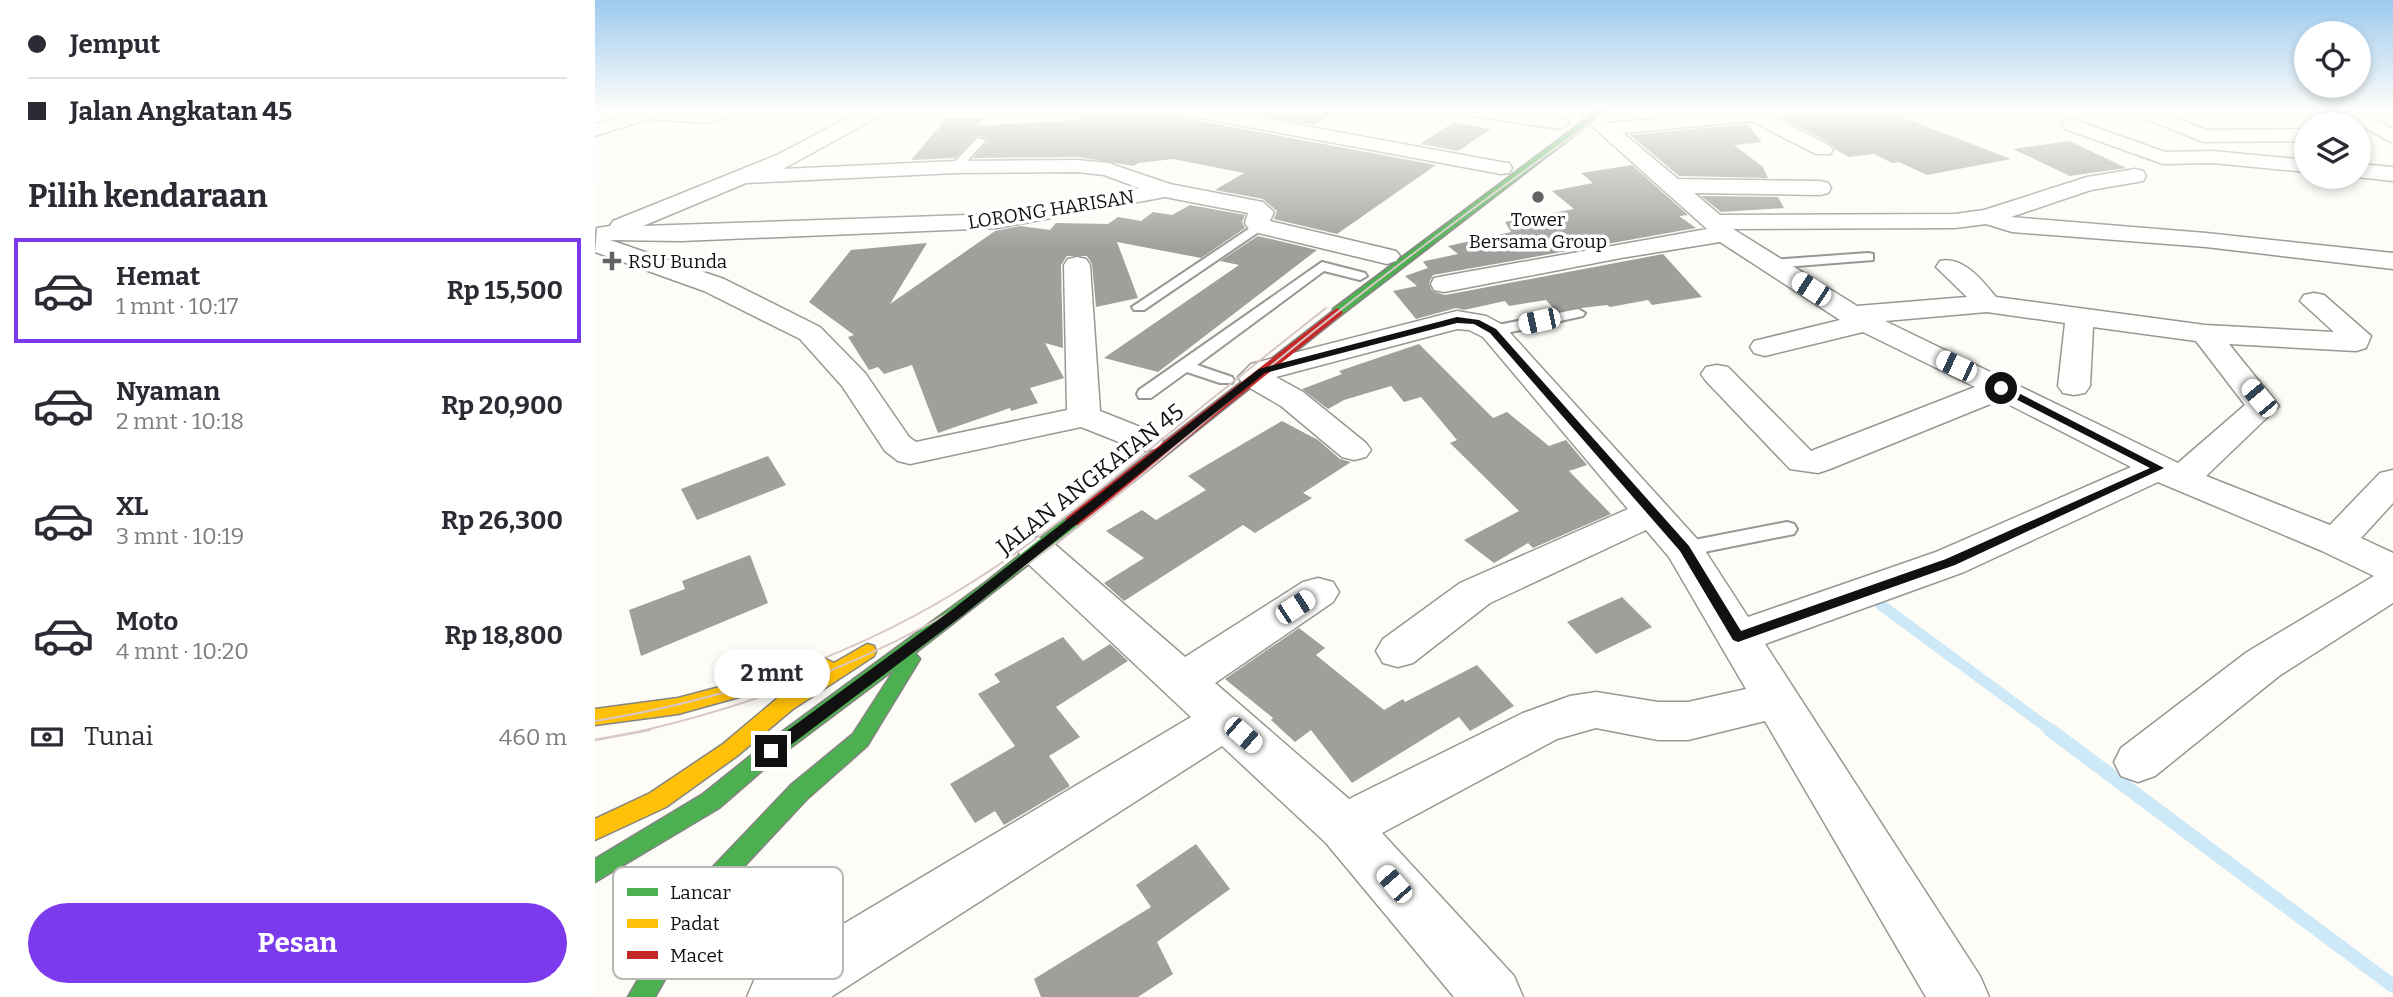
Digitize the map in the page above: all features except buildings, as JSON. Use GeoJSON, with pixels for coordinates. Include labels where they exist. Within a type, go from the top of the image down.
{"type":"FeatureCollection","features":[{"type":"Feature","properties":{"kind":"main road","name":"JALAN ANGKATAN 45"},"geometry":{"type":"LineString","coordinates":[[595,871],[711,801],[771,751],[923,639],[1037,550],[1247,376],[1360,276],[1516,157]]}},
{"type":"Feature","properties":{"kind":"main road","name":"JALAN ANGKATAN 45"},"geometry":{"type":"LineString","coordinates":[[1196,403],[1247,376],[1543,157]]}},
{"type":"Feature","properties":{"kind":"main road"},"geometry":{"type":"LineString","coordinates":[[595,830],[658,800],[730,750],[786,703],[852,662],[885,637]]}},
{"type":"Feature","properties":{"kind":"main road"},"geometry":{"type":"LineString","coordinates":[[728,867],[799,792],[860,740],[923,639]]}},
{"type":"Feature","properties":{"kind":"main road"},"geometry":{"type":"LineString","coordinates":[[595,717],[678,706],[808,669],[852,662]]}},
{"type":"Feature","properties":{"kind":"main road"},"geometry":{"type":"LineString","coordinates":[[641,997],[651,979]]}},
{"type":"Feature","properties":{"kind":"street"},"geometry":{"type":"LineString","coordinates":[[599,238],[791,157]]}},
{"type":"Feature","properties":{"kind":"street"},"geometry":{"type":"LineString","coordinates":[[1439,157],[1501,168]]}},
{"type":"Feature","properties":{"kind":"street"},"geometry":{"type":"LineString","coordinates":[[1640,157],[1719,228],[1858,319],[2170,474],[2336,542],[2393,569]]}},
{"type":"Feature","properties":{"kind":"street"},"geometry":{"type":"LineString","coordinates":[[2159,157],[2294,165]]}},
{"type":"Feature","properties":{"kind":"street"},"geometry":{"type":"LineString","coordinates":[[744,177],[956,167],[1078,166],[1108,169],[1165,190]]}},
{"type":"Feature","properties":{"kind":"street"},"geometry":{"type":"LineString","coordinates":[[2371,172],[2393,174]]}},
{"type":"Feature","properties":{"kind":"street"},"geometry":{"type":"LineString","coordinates":[[1444,284],[1719,228],[1955,221],[1987,217],[2087,184],[2134,176]]}},
{"type":"Feature","properties":{"kind":"street"},"geometry":{"type":"LineString","coordinates":[[1673,186],[1820,188]]}},
{"type":"Feature","properties":{"kind":"street","name":"LORONG HARISAN"},"geometry":{"type":"LineString","coordinates":[[599,238],[997,221],[1165,190],[1255,207],[1262,212],[1257,223],[1259,226]]}},
{"type":"Feature","properties":{"kind":"street"},"geometry":{"type":"LineString","coordinates":[[1987,217],[2012,225],[2193,239],[2393,261]]}},
{"type":"Feature","properties":{"kind":"street"},"geometry":{"type":"LineString","coordinates":[[1259,226],[1387,256]]}},
{"type":"Feature","properties":{"kind":"street"},"geometry":{"type":"LineString","coordinates":[[599,238],[714,285],[810,333],[855,380],[905,452],[923,453],[1084,416],[1146,441]]}},
{"type":"Feature","properties":{"kind":"street"},"geometry":{"type":"LineString","coordinates":[[1077,265],[1084,416]]}},
{"type":"Feature","properties":{"kind":"street"},"geometry":{"type":"LineString","coordinates":[[1949,267],[1972,286],[1987,304]]}},
{"type":"Feature","properties":{"kind":"street"},"geometry":{"type":"LineString","coordinates":[[1765,347],[1858,319],[1987,304],[2205,334],[2346,344],[2356,342],[2356,336],[2314,301]]}},
{"type":"Feature","properties":{"kind":"street"},"geometry":{"type":"LineString","coordinates":[[2074,386],[2080,316]]}},
{"type":"Feature","properties":{"kind":"street"},"geometry":{"type":"LineString","coordinates":[[1247,376],[1457,320],[1476,322],[1493,331],[1684,549],[1959,997]]}},
{"type":"Feature","properties":{"kind":"street"},"geometry":{"type":"LineString","coordinates":[[1738,637],[1950,562],[2170,474],[2263,406],[2205,334]]}},
{"type":"Feature","properties":{"kind":"street"},"geometry":{"type":"LineString","coordinates":[[1717,374],[1802,462],[1809,463],[1818,462],[2001,388]]}},
{"type":"Feature","properties":{"kind":"street"},"geometry":{"type":"LineString","coordinates":[[1247,376],[1292,399],[1353,450]]}},
{"type":"Feature","properties":{"kind":"street"},"geometry":{"type":"LineString","coordinates":[[2336,542],[2393,481]]}},
{"type":"Feature","properties":{"kind":"street"},"geometry":{"type":"LineString","coordinates":[[1398,651],[1475,593],[1653,512]]}},
{"type":"Feature","properties":{"kind":"street"},"geometry":{"type":"LineString","coordinates":[[1037,550],[1344,827],[1493,997]]}},
{"type":"Feature","properties":{"kind":"street"},"geometry":{"type":"LineString","coordinates":[[2138,762],[2263,664],[2393,584]]}},
{"type":"Feature","properties":{"kind":"street"},"geometry":{"type":"LineString","coordinates":[[1182,682],[1318,592]]}},
{"type":"Feature","properties":{"kind":"street"},"geometry":{"type":"LineString","coordinates":[[1344,827],[1540,726],[1570,715],[1596,710],[1658,721],[1688,721],[1776,700]]}},
{"type":"Feature","properties":{"kind":"street"},"geometry":{"type":"LineString","coordinates":[[843,956],[1225,720]]}},
{"type":"Feature","properties":{"kind":"street"},"geometry":{"type":"LineString","coordinates":[[777,997],[806,979]]}},
{"type":"Feature","properties":{"kind":"lane"},"geometry":{"type":"LineString","coordinates":[[956,167],[966,157]]}},
{"type":"Feature","properties":{"kind":"lane"},"geometry":{"type":"LineString","coordinates":[[1139,307],[1259,226]]}},
{"type":"Feature","properties":{"kind":"lane"},"geometry":{"type":"LineString","coordinates":[[1771,264],[1868,257]]}},
{"type":"Feature","properties":{"kind":"lane"},"geometry":{"type":"LineString","coordinates":[[1145,394],[1322,266],[1360,276]]}},
{"type":"Feature","properties":{"kind":"lane"},"geometry":{"type":"LineString","coordinates":[[1493,331],[1577,313]]}},
{"type":"Feature","properties":{"kind":"lane"},"geometry":{"type":"LineString","coordinates":[[1185,366],[1247,376]]}},
{"type":"Feature","properties":{"kind":"lane"},"geometry":{"type":"LineString","coordinates":[[1684,549],[1787,529]]}},
{"type":"Feature","properties":{"kind":"waterway"},"geometry":{"type":"LineString","coordinates":[[1881,605],[2052,731]]}},
{"type":"Feature","properties":{"kind":"waterway"},"geometry":{"type":"LineString","coordinates":[[2050,730],[2393,986]]}},
{"type":"Feature","properties":{"kind":"tram line"},"geometry":{"type":"LineString","coordinates":[[642,731],[742,703],[839,667],[931,623],[1020,569],[1121,492],[1323,324],[1544,157]]}},
{"type":"Feature","properties":{"kind":"tram line"},"geometry":{"type":"LineString","coordinates":[[595,721],[691,701],[785,673],[830,656],[918,614],[985,574],[1055,524],[1326,308]]}},
{"type":"Feature","properties":{"kind":"tram line"},"geometry":{"type":"LineString","coordinates":[[595,740],[649,730]]}},
{"type":"Feature","properties":{"kind":"traffic: fast"},"geometry":{"type":"LineString","coordinates":[[1337,312],[1542,157]]}},
{"type":"Feature","properties":{"kind":"traffic: fast"},"geometry":{"type":"LineString","coordinates":[[595,871],[711,801],[771,751],[992,586],[1073,521]]}},
{"type":"Feature","properties":{"kind":"traffic: fast"},"geometry":{"type":"LineString","coordinates":[[728,867],[799,792],[860,740],[911,659]]}},
{"type":"Feature","properties":{"kind":"traffic: fast"},"geometry":{"type":"LineString","coordinates":[[641,997],[651,979]]}},
{"type":"Feature","properties":{"kind":"traffic: slow"},"geometry":{"type":"LineString","coordinates":[[595,830],[658,800],[730,750],[786,703],[867,651]]}},
{"type":"Feature","properties":{"kind":"traffic: slow"},"geometry":{"type":"LineString","coordinates":[[595,717],[678,706],[826,666]]}},
{"type":"Feature","properties":{"kind":"traffic: jam"},"geometry":{"type":"LineString","coordinates":[[1073,521],[1337,312]]}},
{"type":"Feature","properties":{"kind":"place","name":"Tower Bersama Group"},"geometry":{"type":"Point","coordinates":[1538,197]}},
{"type":"Feature","properties":{"kind":"place","name":"RSU Bunda"},"geometry":{"type":"Point","coordinates":[612,261]}},
{"type":"Feature","properties":{"kind":"route"},"geometry":{"type":"LineString","coordinates":[[771,751],[890,664],[1262,371],[1457,320],[1476,322],[1493,331],[1684,549],[1738,637],[1950,562],[2159,468],[2001,388]]}}]}
